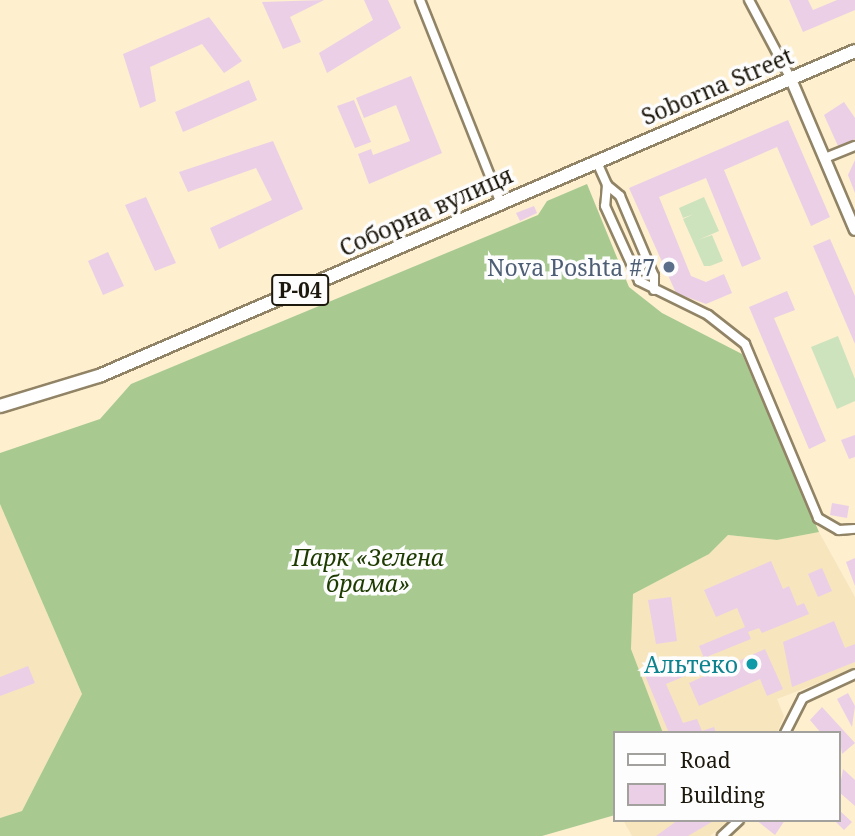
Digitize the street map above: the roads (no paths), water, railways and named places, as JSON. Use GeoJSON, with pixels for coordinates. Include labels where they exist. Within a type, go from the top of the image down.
{"type":"FeatureCollection","features":[{"type":"Feature","properties":{"kind":"main road","name":"Soborna Street"},"geometry":{"type":"LineString","coordinates":[[596,160],[855,51]]}},
{"type":"Feature","properties":{"kind":"main road"},"geometry":{"type":"LineString","coordinates":[[790,77],[855,230]]}},
{"type":"Feature","properties":{"kind":"main road","name":"Соборна вулиця"},"geometry":{"type":"LineString","coordinates":[[0,406],[99,376],[596,160]]}},
{"type":"Feature","properties":{"kind":"street"},"geometry":{"type":"LineString","coordinates":[[419,0],[500,201]]}},
{"type":"Feature","properties":{"kind":"street"},"geometry":{"type":"LineString","coordinates":[[749,0],[790,77]]}},
{"type":"Feature","properties":{"kind":"street"},"geometry":{"type":"LineString","coordinates":[[825,158],[855,146]]}},
{"type":"Feature","properties":{"kind":"street"},"geometry":{"type":"LineString","coordinates":[[596,160],[607,185],[620,196],[654,276],[654,290]]}},
{"type":"Feature","properties":{"kind":"street"},"geometry":{"type":"LineString","coordinates":[[607,185],[605,206],[639,281],[708,315],[745,344],[818,518],[839,530],[855,529]]}},
{"type":"Feature","properties":{"kind":"street"},"geometry":{"type":"LineString","coordinates":[[786,731],[803,698],[855,674]]}},
{"type":"Feature","properties":{"kind":"street"},"geometry":{"type":"LineString","coordinates":[[722,836],[737,822]]}},
{"type":"Feature","properties":{"kind":"place","name":"Nova Poshta #7"},"geometry":{"type":"Point","coordinates":[669,267]}},
{"type":"Feature","properties":{"kind":"place","name":"Альтеко"},"geometry":{"type":"Point","coordinates":[752,664]}},
{"type":"Feature","properties":{"kind":"park label","name":"Парк «Зелена брама»"},"geometry":{"type":"Point","coordinates":[368,570]}}]}
